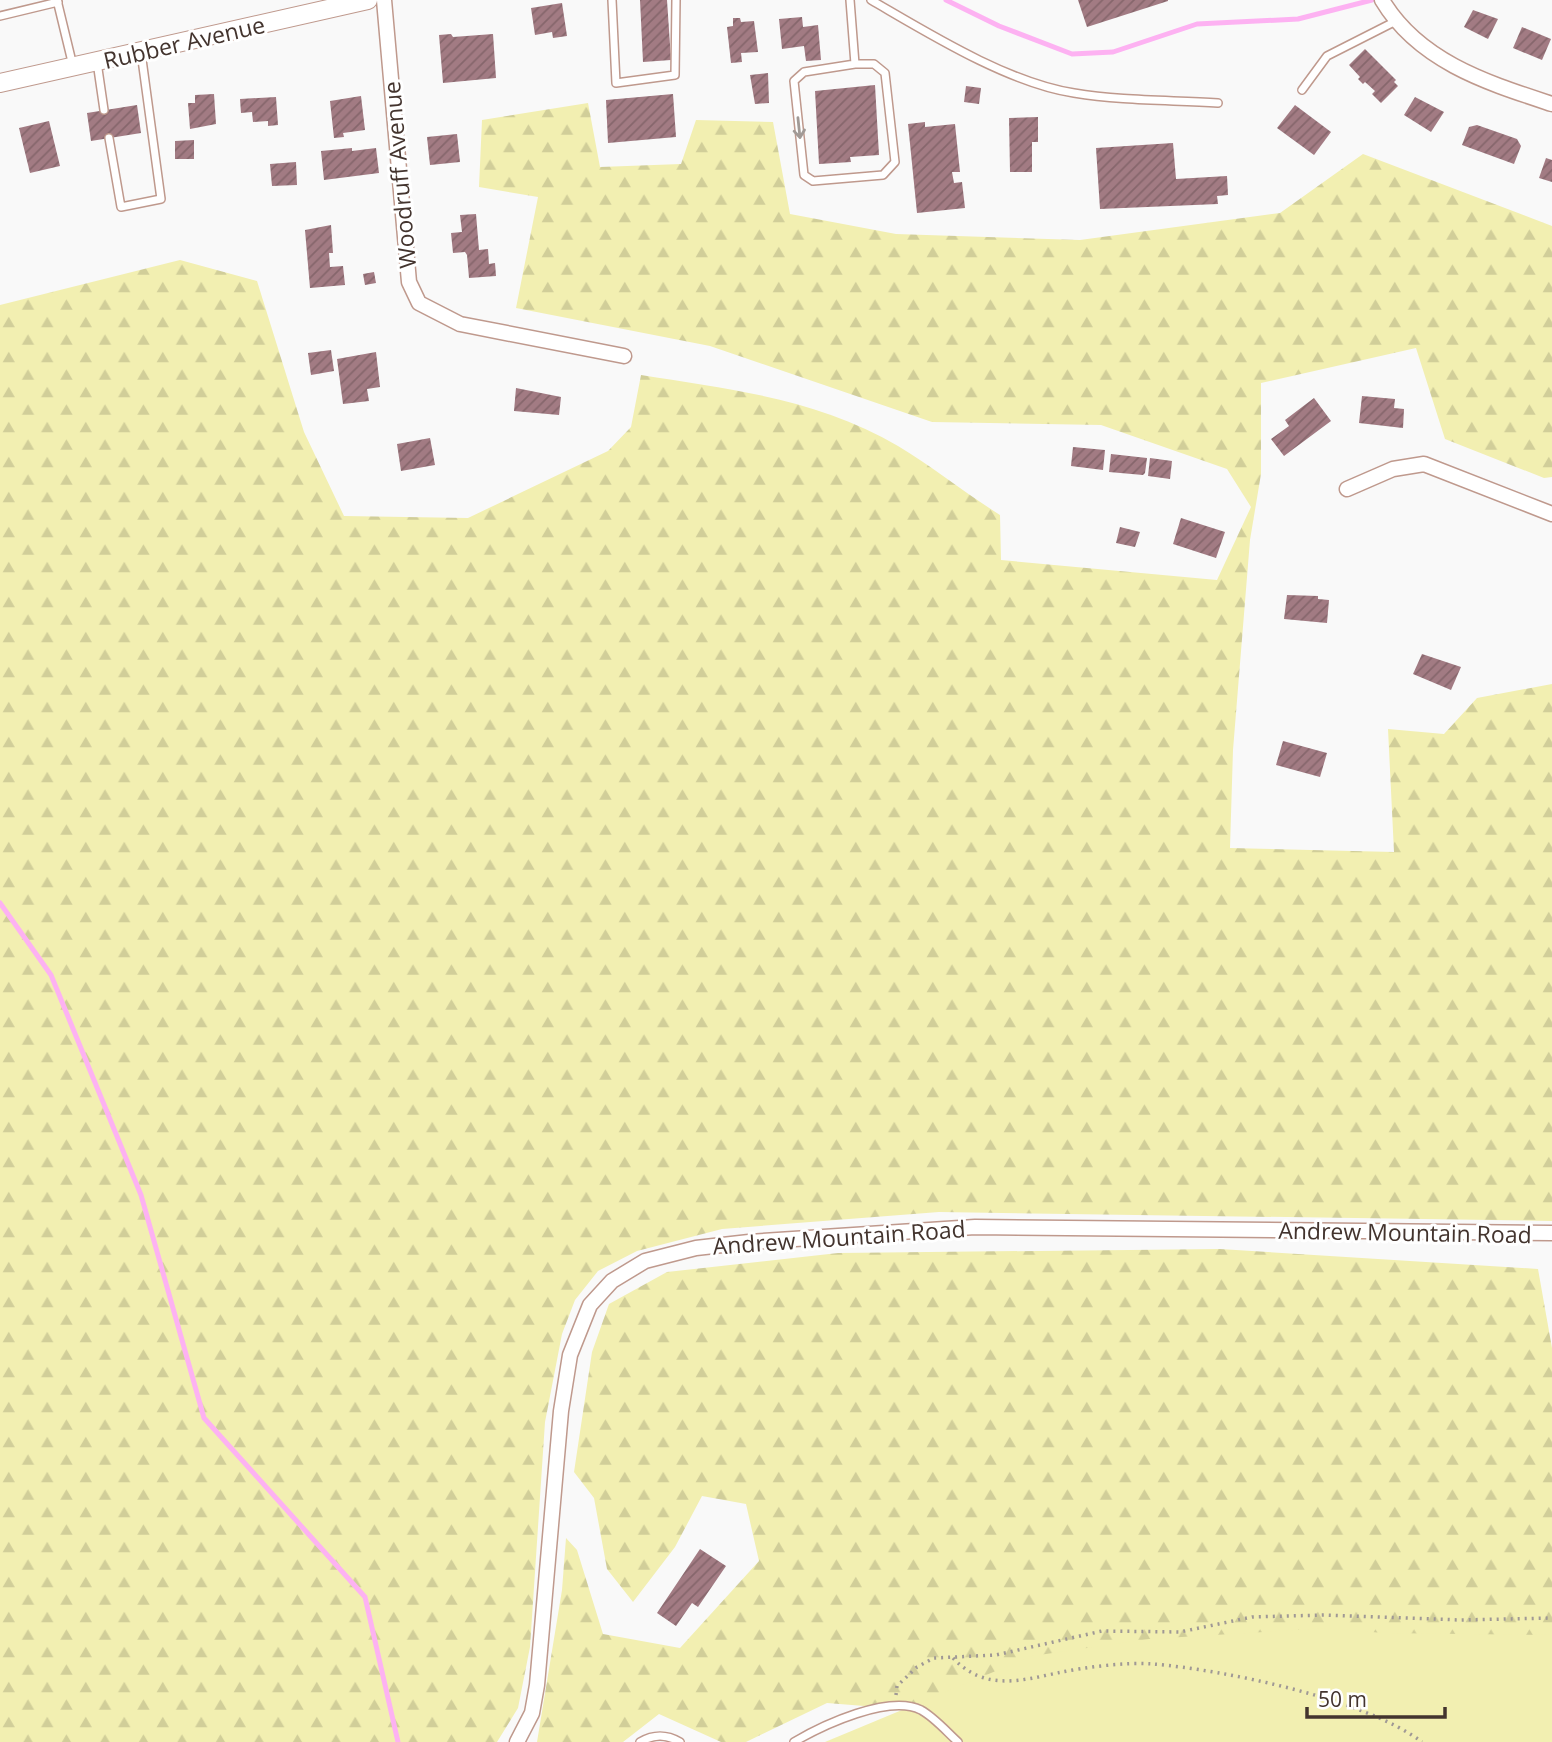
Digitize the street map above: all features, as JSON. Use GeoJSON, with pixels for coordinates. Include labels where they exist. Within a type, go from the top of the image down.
{"type":"FeatureCollection","features":[{"type":"Feature","properties":{"kind":"street","name":"Rubber Avenue"},"geometry":{"type":"LineString","coordinates":[[0,83],[325,5],[368,0]]}},
{"type":"Feature","properties":{"kind":"street","name":"Woodruff Avenue"},"geometry":{"type":"LineString","coordinates":[[384,0],[409,282],[419,303],[460,324],[624,356]]}},
{"type":"Feature","properties":{"kind":"street"},"geometry":{"type":"LineString","coordinates":[[1384,4],[1396,21],[1441,61],[1487,83],[1552,104]]}},
{"type":"Feature","properties":{"kind":"street"},"geometry":{"type":"LineString","coordinates":[[1346,489],[1393,469],[1424,464],[1552,514]]}},
{"type":"Feature","properties":{"kind":"street","name":"Andrew Mountain Road"},"geometry":{"type":"LineString","coordinates":[[517,1742],[531,1713],[537,1685],[561,1411],[570,1354],[582,1319],[595,1299],[612,1281],[645,1261],[696,1248],[749,1242],[963,1228],[1552,1233]]}},
{"type":"Feature","properties":{"kind":"lane"},"geometry":{"type":"LineString","coordinates":[[612,0],[616,82],[675,75],[676,0]]}},
{"type":"Feature","properties":{"kind":"lane"},"geometry":{"type":"LineString","coordinates":[[850,0],[855,64]]}},
{"type":"Feature","properties":{"kind":"lane"},"geometry":{"type":"LineString","coordinates":[[871,0],[928,33],[1021,78],[1073,93],[1218,103]]}},
{"type":"Feature","properties":{"kind":"lane"},"geometry":{"type":"LineString","coordinates":[[0,16],[57,1],[73,66]]}},
{"type":"Feature","properties":{"kind":"lane"},"geometry":{"type":"LineString","coordinates":[[1302,90],[1327,56],[1396,21]]}},
{"type":"Feature","properties":{"kind":"lane"},"geometry":{"type":"LineString","coordinates":[[108,138],[121,207],[161,199],[141,51]]}},
{"type":"Feature","properties":{"kind":"lane"},"geometry":{"type":"LineString","coordinates":[[97,61],[104,110]]}},
{"type":"Feature","properties":{"kind":"lane"},"geometry":{"type":"LineString","coordinates":[[855,64],[874,64],[886,73],[895,162],[883,175],[813,181],[804,175],[794,81],[804,72],[855,64]]}},
{"type":"Feature","properties":{"kind":"lane"},"geometry":{"type":"LineString","coordinates":[[794,1742],[846,1719],[894,1703],[923,1711],[958,1742]]}},
{"type":"Feature","properties":{"kind":"lane"},"geometry":{"type":"LineString","coordinates":[[640,1742],[653,1736],[665,1735],[680,1742]]}},
{"type":"Feature","properties":{"kind":"path"},"geometry":{"type":"LineString","coordinates":[[894,1703],[897,1686],[917,1667],[934,1658],[996,1655],[1102,1631],[1180,1632],[1252,1617],[1324,1615],[1460,1620],[1552,1618]]}},
{"type":"Feature","properties":{"kind":"path"},"geometry":{"type":"LineString","coordinates":[[952,1657],[977,1675],[1004,1681],[1028,1682],[1058,1673],[1150,1664],[1239,1678],[1381,1716],[1422,1742]]}},
{"type":"Feature","properties":{"kind":"green space"},"geometry":{"type":"Polygon","coordinates":[[[588,103],[600,167],[681,164],[696,120],[773,122],[790,214],[896,234],[1080,240],[1280,213],[1363,154],[1552,226],[1552,477],[1544,478],[1445,439],[1416,348],[1261,383],[1261,474],[1250,540],[1233,750],[1230,848],[1394,852],[1388,729],[1444,734],[1477,698],[1552,684],[1552,1221],[939,1212],[722,1229],[637,1251],[598,1271],[575,1300],[562,1334],[545,1422],[530,1647],[518,1708],[497,1742],[0,1742],[0,305],[180,260],[257,281],[304,432],[344,516],[468,518],[608,451],[631,427],[641,375],[773,398],[837,417],[868,430],[911,454],[1000,515],[1001,560],[1217,580],[1251,507],[1227,469],[1101,425],[932,422],[710,346],[516,308],[538,197],[479,187],[482,120],[588,103]]]}},
{"type":"Feature","properties":{"kind":"green space"},"geometry":{"type":"Polygon","coordinates":[[[1220,1249],[1538,1269],[1552,1348],[1552,1742],[951,1713],[827,1703],[746,1742],[721,1742],[659,1714],[623,1742],[537,1742],[562,1590],[566,1538],[577,1550],[603,1634],[680,1648],[759,1561],[746,1504],[702,1496],[675,1547],[633,1602],[607,1569],[594,1498],[574,1472],[592,1352],[609,1304],[667,1272],[838,1253],[1220,1249]]]}},
{"type":"Feature","properties":{"kind":"green space"},"geometry":{"type":"Polygon","coordinates":[[[1328,1628],[1383,1633],[1552,1635],[1552,1742],[825,1742],[1032,1656],[1149,1639],[1328,1628]]]}},
{"type":"Feature","properties":{"kind":"building"},"geometry":{"type":"Polygon","coordinates":[[[640,0],[667,0],[671,60],[643,62],[640,0]]]}},
{"type":"Feature","properties":{"kind":"building"},"geometry":{"type":"Polygon","coordinates":[[[1078,0],[1168,0],[1168,1],[1087,27],[1078,0]]]}},
{"type":"Feature","properties":{"kind":"building"},"geometry":{"type":"Polygon","coordinates":[[[562,3],[567,36],[553,38],[552,32],[535,35],[531,8],[562,3]]]}},
{"type":"Feature","properties":{"kind":"building"},"geometry":{"type":"Polygon","coordinates":[[[1473,10],[1498,19],[1488,39],[1464,27],[1473,10]]]}},
{"type":"Feature","properties":{"kind":"building"},"geometry":{"type":"Polygon","coordinates":[[[802,17],[803,27],[818,25],[821,60],[806,61],[804,46],[782,49],[779,19],[802,17]]]}},
{"type":"Feature","properties":{"kind":"building"},"geometry":{"type":"Polygon","coordinates":[[[733,18],[740,18],[741,22],[754,21],[758,52],[741,53],[742,62],[731,63],[727,27],[733,26],[733,18]]]}},
{"type":"Feature","properties":{"kind":"building"},"geometry":{"type":"Polygon","coordinates":[[[1522,27],[1551,39],[1542,60],[1513,48],[1522,27]]]}},
{"type":"Feature","properties":{"kind":"building"},"geometry":{"type":"Polygon","coordinates":[[[451,34],[453,37],[493,34],[496,78],[443,83],[439,35],[451,34]]]}},
{"type":"Feature","properties":{"kind":"building"},"geometry":{"type":"Polygon","coordinates":[[[1365,49],[1396,80],[1394,82],[1398,86],[1381,103],[1372,94],[1375,91],[1358,79],[1360,77],[1349,65],[1365,49]]]}},
{"type":"Feature","properties":{"kind":"building"},"geometry":{"type":"Polygon","coordinates":[[[768,73],[769,103],[755,104],[750,75],[768,73]]]}},
{"type":"Feature","properties":{"kind":"building"},"geometry":{"type":"Polygon","coordinates":[[[875,85],[879,155],[850,157],[851,162],[819,164],[815,91],[875,85]]]}},
{"type":"Feature","properties":{"kind":"building"},"geometry":{"type":"Polygon","coordinates":[[[966,86],[981,88],[979,104],[964,102],[966,86]]]}},
{"type":"Feature","properties":{"kind":"building"},"geometry":{"type":"Polygon","coordinates":[[[214,94],[216,124],[190,129],[188,103],[195,103],[195,95],[214,94]]]}},
{"type":"Feature","properties":{"kind":"building"},"geometry":{"type":"Polygon","coordinates":[[[673,94],[676,137],[608,143],[606,100],[673,94]]]}},
{"type":"Feature","properties":{"kind":"building"},"geometry":{"type":"Polygon","coordinates":[[[361,96],[365,130],[343,133],[344,137],[334,138],[330,101],[361,96]]]}},
{"type":"Feature","properties":{"kind":"building"},"geometry":{"type":"Polygon","coordinates":[[[276,97],[278,125],[268,126],[268,121],[253,122],[252,112],[241,113],[240,99],[276,97]]]}},
{"type":"Feature","properties":{"kind":"building"},"geometry":{"type":"Polygon","coordinates":[[[1415,97],[1444,112],[1431,132],[1404,115],[1415,97]]]}},
{"type":"Feature","properties":{"kind":"building"},"geometry":{"type":"Polygon","coordinates":[[[137,105],[141,133],[91,141],[87,113],[137,105]]]}},
{"type":"Feature","properties":{"kind":"building"},"geometry":{"type":"Polygon","coordinates":[[[1295,105],[1331,132],[1314,155],[1277,128],[1295,105]]]}},
{"type":"Feature","properties":{"kind":"building"},"geometry":{"type":"Polygon","coordinates":[[[1038,117],[1038,142],[1032,142],[1032,172],[1010,172],[1009,118],[1038,117]]]}},
{"type":"Feature","properties":{"kind":"building"},"geometry":{"type":"Polygon","coordinates":[[[49,121],[60,166],[30,173],[19,128],[49,121]]]}},
{"type":"Feature","properties":{"kind":"building"},"geometry":{"type":"Polygon","coordinates":[[[925,122],[925,127],[955,124],[960,172],[952,172],[954,183],[962,182],[965,208],[917,213],[908,124],[925,122]]]}},
{"type":"Feature","properties":{"kind":"building"},"geometry":{"type":"Polygon","coordinates":[[[1477,125],[1517,139],[1521,146],[1514,164],[1462,145],[1469,127],[1477,125]]]}},
{"type":"Feature","properties":{"kind":"building"},"geometry":{"type":"Polygon","coordinates":[[[457,134],[460,162],[430,165],[427,137],[457,134]]]}},
{"type":"Feature","properties":{"kind":"building"},"geometry":{"type":"Polygon","coordinates":[[[194,140],[194,159],[175,159],[175,141],[194,140]]]}},
{"type":"Feature","properties":{"kind":"building"},"geometry":{"type":"Polygon","coordinates":[[[1173,143],[1176,179],[1227,176],[1228,195],[1217,196],[1218,204],[1100,209],[1096,148],[1173,143]]]}},
{"type":"Feature","properties":{"kind":"building"},"geometry":{"type":"Polygon","coordinates":[[[352,148],[352,151],[376,148],[379,173],[324,180],[321,151],[352,148]]]}},
{"type":"Feature","properties":{"kind":"building"},"geometry":{"type":"Polygon","coordinates":[[[1546,158],[1552,160],[1552,182],[1539,178],[1546,158]]]}},
{"type":"Feature","properties":{"kind":"building"},"geometry":{"type":"Polygon","coordinates":[[[296,162],[297,185],[272,186],[270,164],[296,162]]]}},
{"type":"Feature","properties":{"kind":"building"},"geometry":{"type":"Polygon","coordinates":[[[476,214],[479,250],[488,249],[489,264],[495,263],[496,276],[469,278],[467,255],[465,252],[453,253],[451,233],[462,232],[460,215],[476,214]]]}},
{"type":"Feature","properties":{"kind":"building"},"geometry":{"type":"Polygon","coordinates":[[[331,225],[333,253],[329,253],[330,267],[343,266],[345,285],[310,288],[305,230],[331,225]]]}},
{"type":"Feature","properties":{"kind":"building"},"geometry":{"type":"Polygon","coordinates":[[[374,272],[376,283],[365,285],[363,274],[374,272]]]}},
{"type":"Feature","properties":{"kind":"building"},"geometry":{"type":"Polygon","coordinates":[[[331,350],[334,371],[311,375],[308,353],[331,350]]]}},
{"type":"Feature","properties":{"kind":"building"},"geometry":{"type":"Polygon","coordinates":[[[376,352],[380,387],[367,389],[369,401],[343,404],[337,359],[376,352]]]}},
{"type":"Feature","properties":{"kind":"building"},"geometry":{"type":"Polygon","coordinates":[[[516,388],[561,397],[559,415],[514,411],[516,388]]]}},
{"type":"Feature","properties":{"kind":"building"},"geometry":{"type":"Polygon","coordinates":[[[1362,396],[1395,399],[1394,408],[1404,409],[1403,428],[1359,423],[1362,396]]]}},
{"type":"Feature","properties":{"kind":"building"},"geometry":{"type":"Polygon","coordinates":[[[1314,398],[1331,421],[1284,456],[1271,439],[1289,426],[1285,420],[1314,398]]]}},
{"type":"Feature","properties":{"kind":"building"},"geometry":{"type":"Polygon","coordinates":[[[430,438],[435,465],[401,471],[397,444],[430,438]]]}},
{"type":"Feature","properties":{"kind":"building"},"geometry":{"type":"Polygon","coordinates":[[[1073,447],[1105,450],[1103,470],[1071,466],[1073,447]]]}},
{"type":"Feature","properties":{"kind":"building"},"geometry":{"type":"Polygon","coordinates":[[[1111,454],[1147,458],[1145,473],[1109,472],[1111,454]]]}},
{"type":"Feature","properties":{"kind":"building"},"geometry":{"type":"Polygon","coordinates":[[[1150,458],[1172,461],[1170,479],[1148,476],[1150,458]]]}},
{"type":"Feature","properties":{"kind":"building"},"geometry":{"type":"Polygon","coordinates":[[[1181,518],[1225,532],[1216,558],[1173,544],[1181,518]]]}},
{"type":"Feature","properties":{"kind":"building"},"geometry":{"type":"Polygon","coordinates":[[[1120,527],[1140,532],[1135,547],[1116,543],[1120,527]]]}},
{"type":"Feature","properties":{"kind":"building"},"geometry":{"type":"Polygon","coordinates":[[[1287,595],[1318,596],[1318,599],[1329,600],[1327,623],[1284,619],[1287,595]]]}},
{"type":"Feature","properties":{"kind":"building"},"geometry":{"type":"Polygon","coordinates":[[[1422,654],[1461,667],[1451,690],[1413,674],[1422,654]]]}},
{"type":"Feature","properties":{"kind":"building"},"geometry":{"type":"Polygon","coordinates":[[[1283,741],[1327,753],[1320,777],[1276,765],[1283,741]]]}},
{"type":"Feature","properties":{"kind":"building"},"geometry":{"type":"Polygon","coordinates":[[[700,1549],[726,1566],[698,1607],[692,1603],[676,1626],[657,1613],[700,1549]]]}},
{"type":"Feature","properties":{"kind":"waterway"},"geometry":{"type":"LineString","coordinates":[[946,0],[999,26],[1072,54],[1113,52],[1197,24],[1298,19],[1372,0]]}},
{"type":"Feature","properties":{"kind":"waterway"},"geometry":{"type":"LineString","coordinates":[[0,903],[51,975],[141,1195],[204,1418],[365,1597],[398,1742]]}}]}
